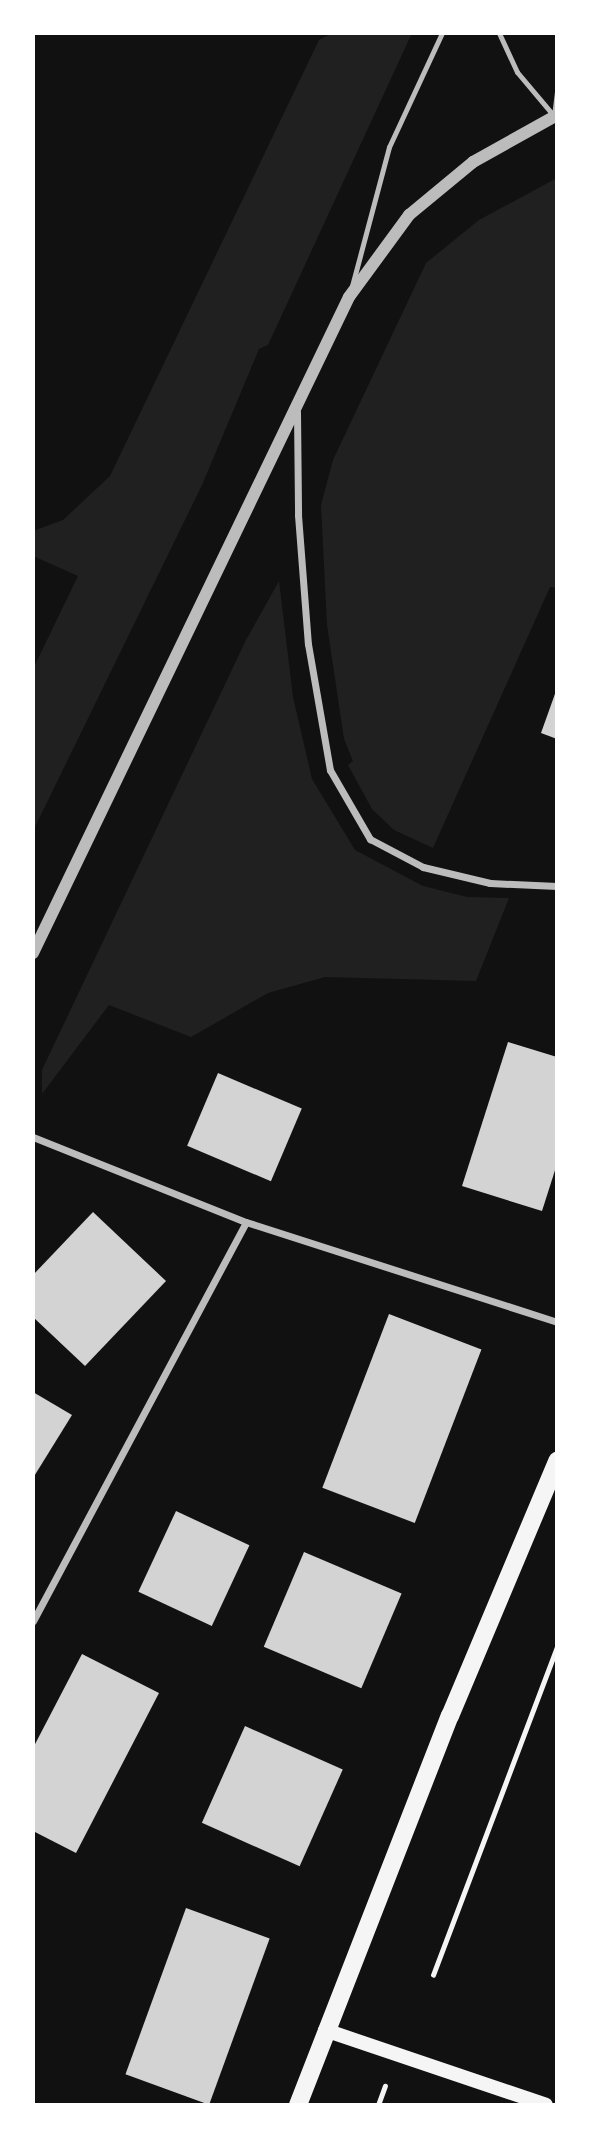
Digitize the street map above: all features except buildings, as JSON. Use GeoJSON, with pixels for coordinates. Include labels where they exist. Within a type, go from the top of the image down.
{"type":"FeatureCollection","features":[{"type":"Feature","properties":{"kind":"main road"},"geometry":{"type":"LineString","coordinates":[[298,2105],[324,2030],[557,1461]]}},
{"type":"Feature","properties":{"kind":"main road"},"geometry":{"type":"LineString","coordinates":[[324,2030],[546,2105]]}},
{"type":"Feature","properties":{"kind":"street"},"geometry":{"type":"LineString","coordinates":[[33,953],[349,297],[409,215],[473,162],[555,115]]}},
{"type":"Feature","properties":{"kind":"street"},"geometry":{"type":"LineString","coordinates":[[296,406],[298,515],[308,644],[330,770],[370,839],[423,867],[491,883],[557,886]]}},
{"type":"Feature","properties":{"kind":"street"},"geometry":{"type":"LineString","coordinates":[[33,1138],[246,1222],[557,1322]]}},
{"type":"Feature","properties":{"kind":"street"},"geometry":{"type":"LineString","coordinates":[[33,1621],[246,1222]]}},
{"type":"Feature","properties":{"kind":"lane"},"geometry":{"type":"LineString","coordinates":[[349,297],[389,146],[442,33]]}},
{"type":"Feature","properties":{"kind":"lane"},"geometry":{"type":"LineString","coordinates":[[499,33],[517,72],[555,115]]}},
{"type":"Feature","properties":{"kind":"lane"},"geometry":{"type":"LineString","coordinates":[[555,115],[557,92]]}},
{"type":"Feature","properties":{"kind":"path"},"geometry":{"type":"LineString","coordinates":[[433,1975],[557,1646]]}},
{"type":"Feature","properties":{"kind":"shaded area"},"geometry":{"type":"Polygon","coordinates":[[[333,33],[412,33],[268,345],[259,349],[202,485],[33,831],[33,669],[78,576],[33,556],[33,531],[63,520],[110,476],[319,40],[333,33]]]}},
{"type":"Feature","properties":{"kind":"shaded area"},"geometry":{"type":"Polygon","coordinates":[[[557,178],[557,588],[550,587],[433,848],[394,830],[372,809],[348,765],[353,761],[344,739],[327,625],[321,505],[333,460],[426,263],[479,220],[557,178]]]}},
{"type":"Feature","properties":{"kind":"shaded area"},"geometry":{"type":"Polygon","coordinates":[[[279,581],[293,697],[312,779],[355,850],[423,886],[467,897],[509,898],[476,981],[325,977],[268,993],[191,1037],[109,1005],[42,1094],[42,1070],[246,640],[279,581]]]}}]}
